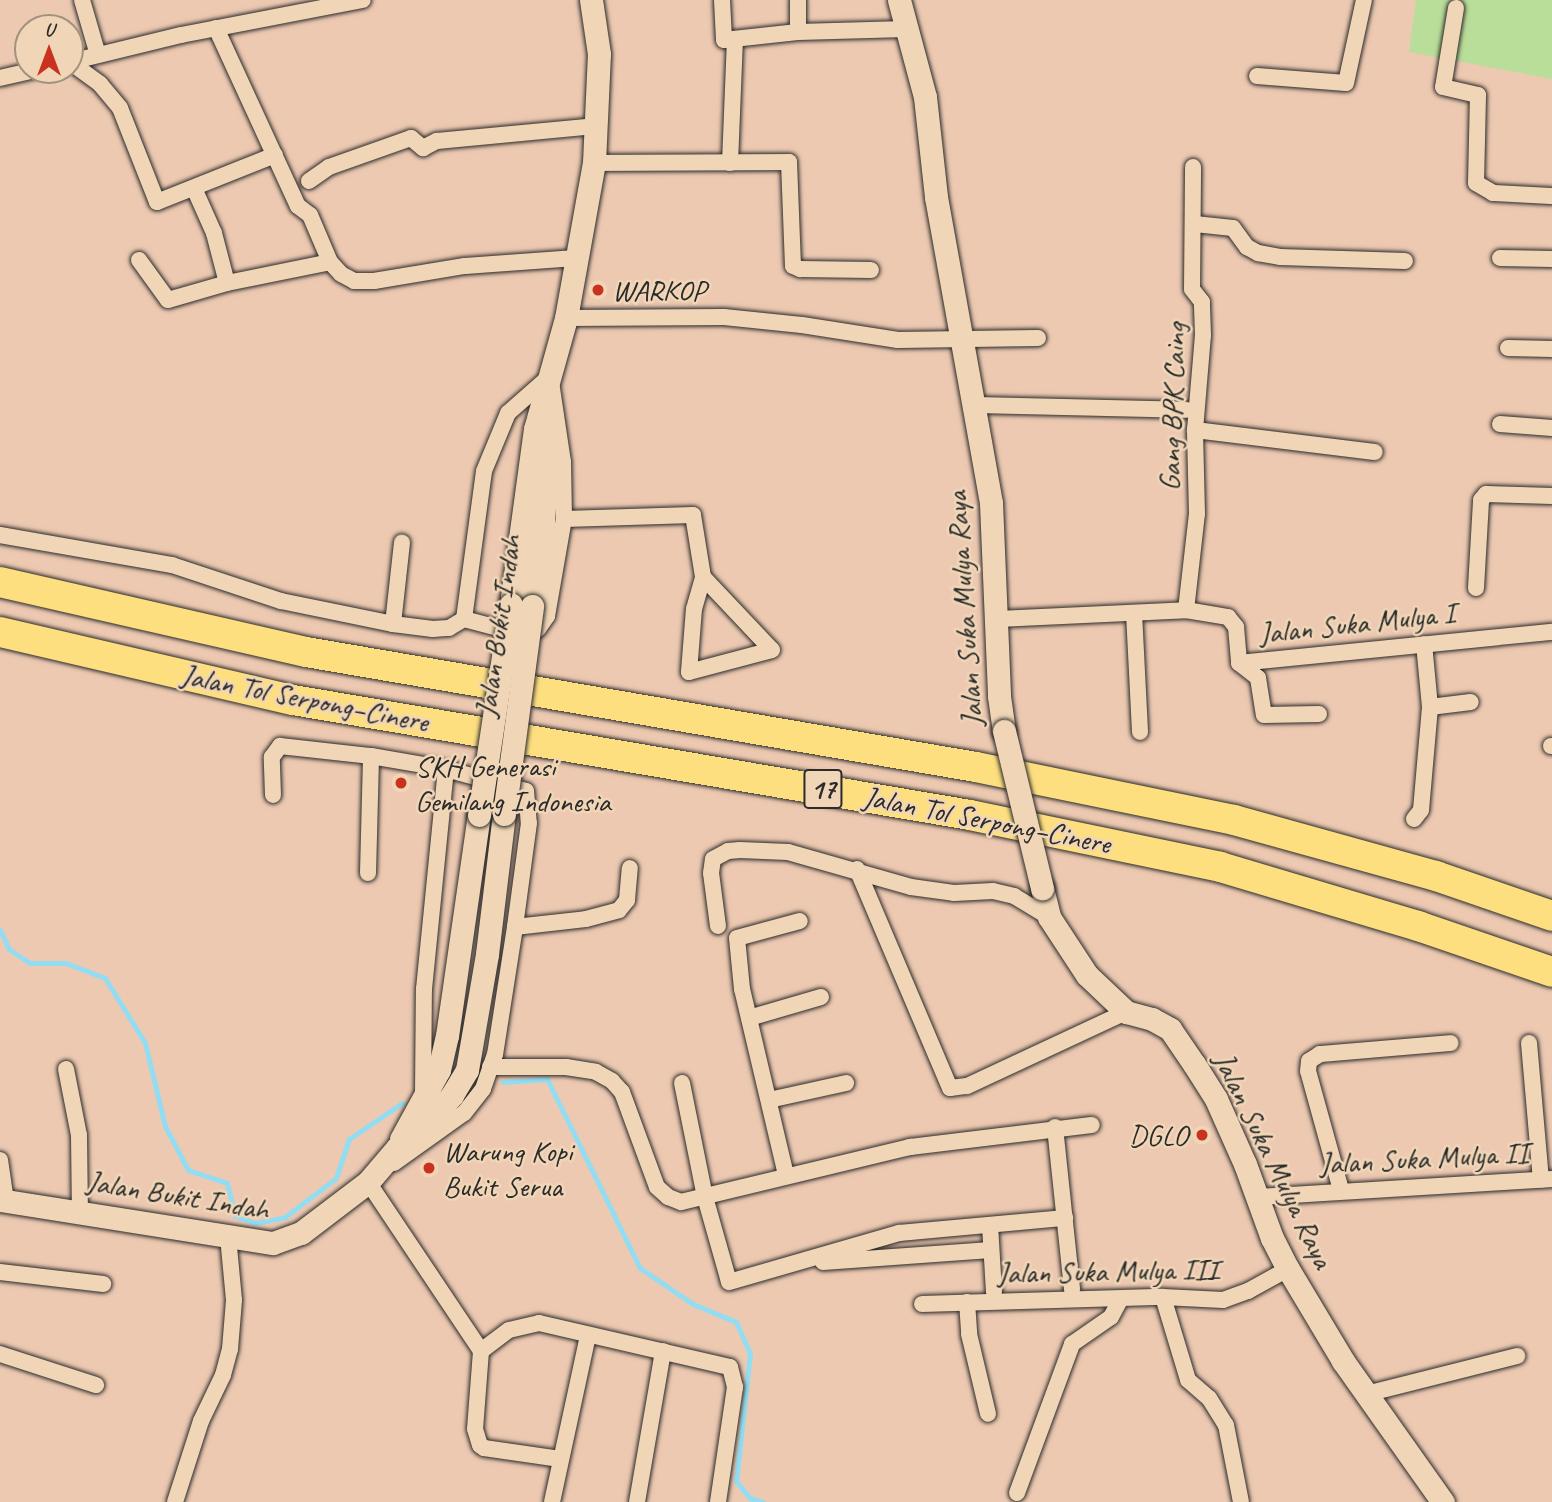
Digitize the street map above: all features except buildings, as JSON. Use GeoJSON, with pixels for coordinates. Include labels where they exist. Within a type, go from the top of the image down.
{"type":"FeatureCollection","features":[{"type":"Feature","properties":{"kind":"highway","name":"Jalan Tol Serpong–Cinere"},"geometry":{"type":"LineString","coordinates":[[0,582],[306,652],[976,767],[1234,820],[1436,876],[1552,916]]}},
{"type":"Feature","properties":{"kind":"highway","name":"Jalan Tol Serpong–Cinere"},"geometry":{"type":"LineString","coordinates":[[0,632],[293,700],[971,815],[1220,867],[1418,926],[1552,972]]}},
{"type":"Feature","properties":{"kind":"main road","name":"Jalan Bukit Indah"},"geometry":{"type":"LineString","coordinates":[[397,1149],[439,1070],[447,1036],[479,815],[522,605],[542,542],[550,376],[566,318],[594,163],[598,54],[591,0]]}},
{"type":"Feature","properties":{"kind":"main road","name":"Jalan Suka Mulya Raya"},"geometry":{"type":"LineString","coordinates":[[899,0],[925,97],[936,197],[991,503],[998,620],[999,696],[1004,731],[1049,917],[1087,975],[1126,1012],[1161,1024],[1176,1037],[1216,1099],[1258,1197],[1272,1238],[1288,1269],[1366,1394],[1443,1502]]}},
{"type":"Feature","properties":{"kind":"main road","name":"Jalan Bukit Indah"},"geometry":{"type":"LineString","coordinates":[[3,1200],[228,1236],[283,1242],[302,1233],[369,1182],[397,1149],[428,1122],[452,1095],[467,1070],[486,965],[504,814],[522,605]]}},
{"type":"Feature","properties":{"kind":"street"},"geometry":{"type":"LineString","coordinates":[[82,0],[98,55]]}},
{"type":"Feature","properties":{"kind":"street"},"geometry":{"type":"LineString","coordinates":[[722,0],[724,40],[798,32],[906,29]]}},
{"type":"Feature","properties":{"kind":"street"},"geometry":{"type":"LineString","coordinates":[[797,0],[798,32]]}},
{"type":"Feature","properties":{"kind":"street"},"geometry":{"type":"LineString","coordinates":[[1257,76],[1346,83],[1364,0]]}},
{"type":"Feature","properties":{"kind":"street"},"geometry":{"type":"LineString","coordinates":[[84,58],[216,28],[295,6],[357,1]]}},
{"type":"Feature","properties":{"kind":"street"},"geometry":{"type":"LineString","coordinates":[[1456,8],[1443,86],[1478,95],[1476,183],[1493,192],[1552,196]]}},
{"type":"Feature","properties":{"kind":"street"},"geometry":{"type":"LineString","coordinates":[[216,28],[298,206],[310,215],[330,262],[341,274],[354,281],[501,262],[576,258]]}},
{"type":"Feature","properties":{"kind":"street"},"geometry":{"type":"LineString","coordinates":[[730,163],[735,39]]}},
{"type":"Feature","properties":{"kind":"street"},"geometry":{"type":"LineString","coordinates":[[84,72],[100,84],[120,108],[157,201],[275,155]]}},
{"type":"Feature","properties":{"kind":"street"},"geometry":{"type":"LineString","coordinates":[[309,181],[328,167],[381,146],[413,138],[424,148],[437,141],[597,126]]}},
{"type":"Feature","properties":{"kind":"street"},"geometry":{"type":"LineString","coordinates":[[594,163],[789,162],[793,266],[800,269],[871,270]]}},
{"type":"Feature","properties":{"kind":"street","name":"Gang BPK Caing"},"geometry":{"type":"LineString","coordinates":[[1186,610],[1197,514],[1195,430],[1203,307],[1192,289],[1195,224],[1193,167]]}},
{"type":"Feature","properties":{"kind":"street"},"geometry":{"type":"LineString","coordinates":[[194,188],[214,233],[227,283]]}},
{"type":"Feature","properties":{"kind":"street"},"geometry":{"type":"LineString","coordinates":[[1195,224],[1233,228],[1247,247],[1258,253],[1280,257],[1405,261]]}},
{"type":"Feature","properties":{"kind":"street"},"geometry":{"type":"LineString","coordinates":[[1500,258],[1552,259]]}},
{"type":"Feature","properties":{"kind":"street"},"geometry":{"type":"LineString","coordinates":[[139,260],[168,300],[227,283],[330,262]]}},
{"type":"Feature","properties":{"kind":"street"},"geometry":{"type":"LineString","coordinates":[[566,318],[724,317],[802,325],[886,340],[1038,338]]}},
{"type":"Feature","properties":{"kind":"street"},"geometry":{"type":"LineString","coordinates":[[1508,348],[1552,349]]}},
{"type":"Feature","properties":{"kind":"street"},"geometry":{"type":"LineString","coordinates":[[0,535],[172,565],[281,601],[393,624],[433,629],[449,628],[464,619],[506,630],[538,629],[547,616],[564,519],[563,462],[550,376]]}},
{"type":"Feature","properties":{"kind":"street"},"geometry":{"type":"LineString","coordinates":[[464,619],[484,471],[508,413],[550,376]]}},
{"type":"Feature","properties":{"kind":"street"},"geometry":{"type":"LineString","coordinates":[[973,405],[1186,410]]}},
{"type":"Feature","properties":{"kind":"street"},"geometry":{"type":"LineString","coordinates":[[1500,424],[1552,428]]}},
{"type":"Feature","properties":{"kind":"street"},"geometry":{"type":"LineString","coordinates":[[1195,430],[1376,452]]}},
{"type":"Feature","properties":{"kind":"street"},"geometry":{"type":"LineString","coordinates":[[1476,588],[1482,500],[1486,494],[1552,496]]}},
{"type":"Feature","properties":{"kind":"street"},"geometry":{"type":"LineString","coordinates":[[564,519],[693,515],[704,578],[694,609],[689,672],[772,650],[704,578]]}},
{"type":"Feature","properties":{"kind":"street"},"geometry":{"type":"LineString","coordinates":[[393,624],[402,542]]}},
{"type":"Feature","properties":{"kind":"street","name":"Jalan Suka Mulya I"},"geometry":{"type":"LineString","coordinates":[[998,620],[1186,610],[1234,621],[1239,663],[1552,632]]}},
{"type":"Feature","properties":{"kind":"street"},"geometry":{"type":"LineString","coordinates":[[1134,612],[1140,732]]}},
{"type":"Feature","properties":{"kind":"street"},"geometry":{"type":"LineString","coordinates":[[1414,818],[1421,810],[1430,707],[1424,644]]}},
{"type":"Feature","properties":{"kind":"street"},"geometry":{"type":"LineString","coordinates":[[1239,663],[1255,673],[1260,682],[1264,715],[1319,714]]}},
{"type":"Feature","properties":{"kind":"street"},"geometry":{"type":"LineString","coordinates":[[1430,707],[1471,702]]}},
{"type":"Feature","properties":{"kind":"street"},"geometry":{"type":"LineString","coordinates":[[273,795],[272,757],[279,746],[371,756],[446,769],[526,791],[529,823],[515,927],[495,1054],[483,1089],[464,1113],[369,1182],[481,1351],[475,1429],[480,1445],[484,1448],[559,1459]]}},
{"type":"Feature","properties":{"kind":"street"},"geometry":{"type":"LineString","coordinates":[[368,873],[371,756]]}},
{"type":"Feature","properties":{"kind":"street"},"geometry":{"type":"LineString","coordinates":[[423,1097],[424,989],[446,769]]}},
{"type":"Feature","properties":{"kind":"street"},"geometry":{"type":"LineString","coordinates":[[718,926],[711,873],[713,859],[718,855],[740,850],[788,852],[857,869],[911,887],[954,893],[1004,893],[1049,917]]}},
{"type":"Feature","properties":{"kind":"street"},"geometry":{"type":"LineString","coordinates":[[515,927],[586,919],[619,910],[627,900],[630,868]]}},
{"type":"Feature","properties":{"kind":"street"},"geometry":{"type":"LineString","coordinates":[[857,869],[950,1088],[967,1086],[1126,1012]]}},
{"type":"Feature","properties":{"kind":"street"},"geometry":{"type":"LineString","coordinates":[[786,1175],[749,1018],[737,938],[800,921]]}},
{"type":"Feature","properties":{"kind":"street"},"geometry":{"type":"LineString","coordinates":[[749,1018],[821,997]]}},
{"type":"Feature","properties":{"kind":"street"},"geometry":{"type":"LineString","coordinates":[[1341,1190],[1308,1071],[1309,1061],[1321,1054],[1451,1043]]}},
{"type":"Feature","properties":{"kind":"street"},"geometry":{"type":"LineString","coordinates":[[1529,1043],[1546,1179]]}},
{"type":"Feature","properties":{"kind":"street"},"geometry":{"type":"LineString","coordinates":[[490,1067],[566,1067],[596,1072],[612,1081],[622,1092],[657,1187],[668,1197],[681,1202],[910,1147],[1055,1127],[1093,1125]]}},
{"type":"Feature","properties":{"kind":"street"},"geometry":{"type":"LineString","coordinates":[[66,1069],[79,1135],[80,1212]]}},
{"type":"Feature","properties":{"kind":"street"},"geometry":{"type":"LineString","coordinates":[[682,1083],[705,1197],[729,1282],[899,1233],[1065,1217]]}},
{"type":"Feature","properties":{"kind":"street"},"geometry":{"type":"LineString","coordinates":[[769,1100],[846,1083]]}},
{"type":"Feature","properties":{"kind":"street"},"geometry":{"type":"LineString","coordinates":[[1055,1127],[1072,1290]]}},
{"type":"Feature","properties":{"kind":"street"},"geometry":{"type":"LineString","coordinates":[[0,1160],[3,1200]]}},
{"type":"Feature","properties":{"kind":"street","name":"Jalan Suka Mulya II"},"geometry":{"type":"LineString","coordinates":[[1258,1197],[1546,1179]]}},
{"type":"Feature","properties":{"kind":"street"},"geometry":{"type":"LineString","coordinates":[[990,1225],[994,1292]]}},
{"type":"Feature","properties":{"kind":"street"},"geometry":{"type":"LineString","coordinates":[[175,1502],[201,1421],[223,1375],[230,1349],[234,1300],[228,1236]]}},
{"type":"Feature","properties":{"kind":"street"},"geometry":{"type":"LineString","coordinates":[[790,1265],[991,1250]]}},
{"type":"Feature","properties":{"kind":"street","name":"Jalan Suka Mulya III"},"geometry":{"type":"LineString","coordinates":[[922,1304],[1163,1297],[1223,1300],[1248,1291],[1288,1269]]}},
{"type":"Feature","properties":{"kind":"street"},"geometry":{"type":"LineString","coordinates":[[0,1272],[103,1284]]}},
{"type":"Feature","properties":{"kind":"street"},"geometry":{"type":"LineString","coordinates":[[1163,1297],[1188,1380],[1209,1398],[1226,1425],[1241,1502]]}},
{"type":"Feature","properties":{"kind":"street"},"geometry":{"type":"LineString","coordinates":[[1017,1493],[1072,1344],[1111,1317],[1121,1298]]}},
{"type":"Feature","properties":{"kind":"street"},"geometry":{"type":"LineString","coordinates":[[967,1302],[969,1334],[988,1414]]}},
{"type":"Feature","properties":{"kind":"street"},"geometry":{"type":"LineString","coordinates":[[481,1351],[509,1330],[533,1323],[728,1366],[733,1370],[735,1387],[718,1502]]}},
{"type":"Feature","properties":{"kind":"street"},"geometry":{"type":"LineString","coordinates":[[552,1502],[559,1459],[588,1335]]}},
{"type":"Feature","properties":{"kind":"street"},"geometry":{"type":"LineString","coordinates":[[637,1502],[663,1352]]}},
{"type":"Feature","properties":{"kind":"street"},"geometry":{"type":"LineString","coordinates":[[0,1354],[96,1385]]}},
{"type":"Feature","properties":{"kind":"street"},"geometry":{"type":"LineString","coordinates":[[1366,1394],[1517,1356]]}},
{"type":"Feature","properties":{"kind":"green space"},"geometry":{"type":"Polygon","coordinates":[[[1416,0],[1552,0],[1552,79],[1409,52],[1416,0]]]}},
{"type":"Feature","properties":{"kind":"waterway"},"geometry":{"type":"LineString","coordinates":[[0,930],[9,949],[30,963],[66,963],[105,978],[145,1043],[165,1126],[188,1170],[227,1183],[235,1216],[255,1223],[285,1217],[336,1178],[349,1139],[402,1103]]}},
{"type":"Feature","properties":{"kind":"waterway"},"geometry":{"type":"LineString","coordinates":[[503,1082],[547,1079],[640,1268],[693,1304],[736,1322],[750,1353],[736,1481],[750,1498],[763,1502]]}},
{"type":"Feature","properties":{"kind":"place","name":"WARKOP"},"geometry":{"type":"Point","coordinates":[598,290]}},
{"type":"Feature","properties":{"kind":"place","name":"SKH Generasi Gemilang Indonesia"},"geometry":{"type":"Point","coordinates":[401,783]}},
{"type":"Feature","properties":{"kind":"place","name":"DGLO"},"geometry":{"type":"Point","coordinates":[1202,1135]}},
{"type":"Feature","properties":{"kind":"place","name":"Warung Kopi Bukit Serua"},"geometry":{"type":"Point","coordinates":[429,1168]}}]}
